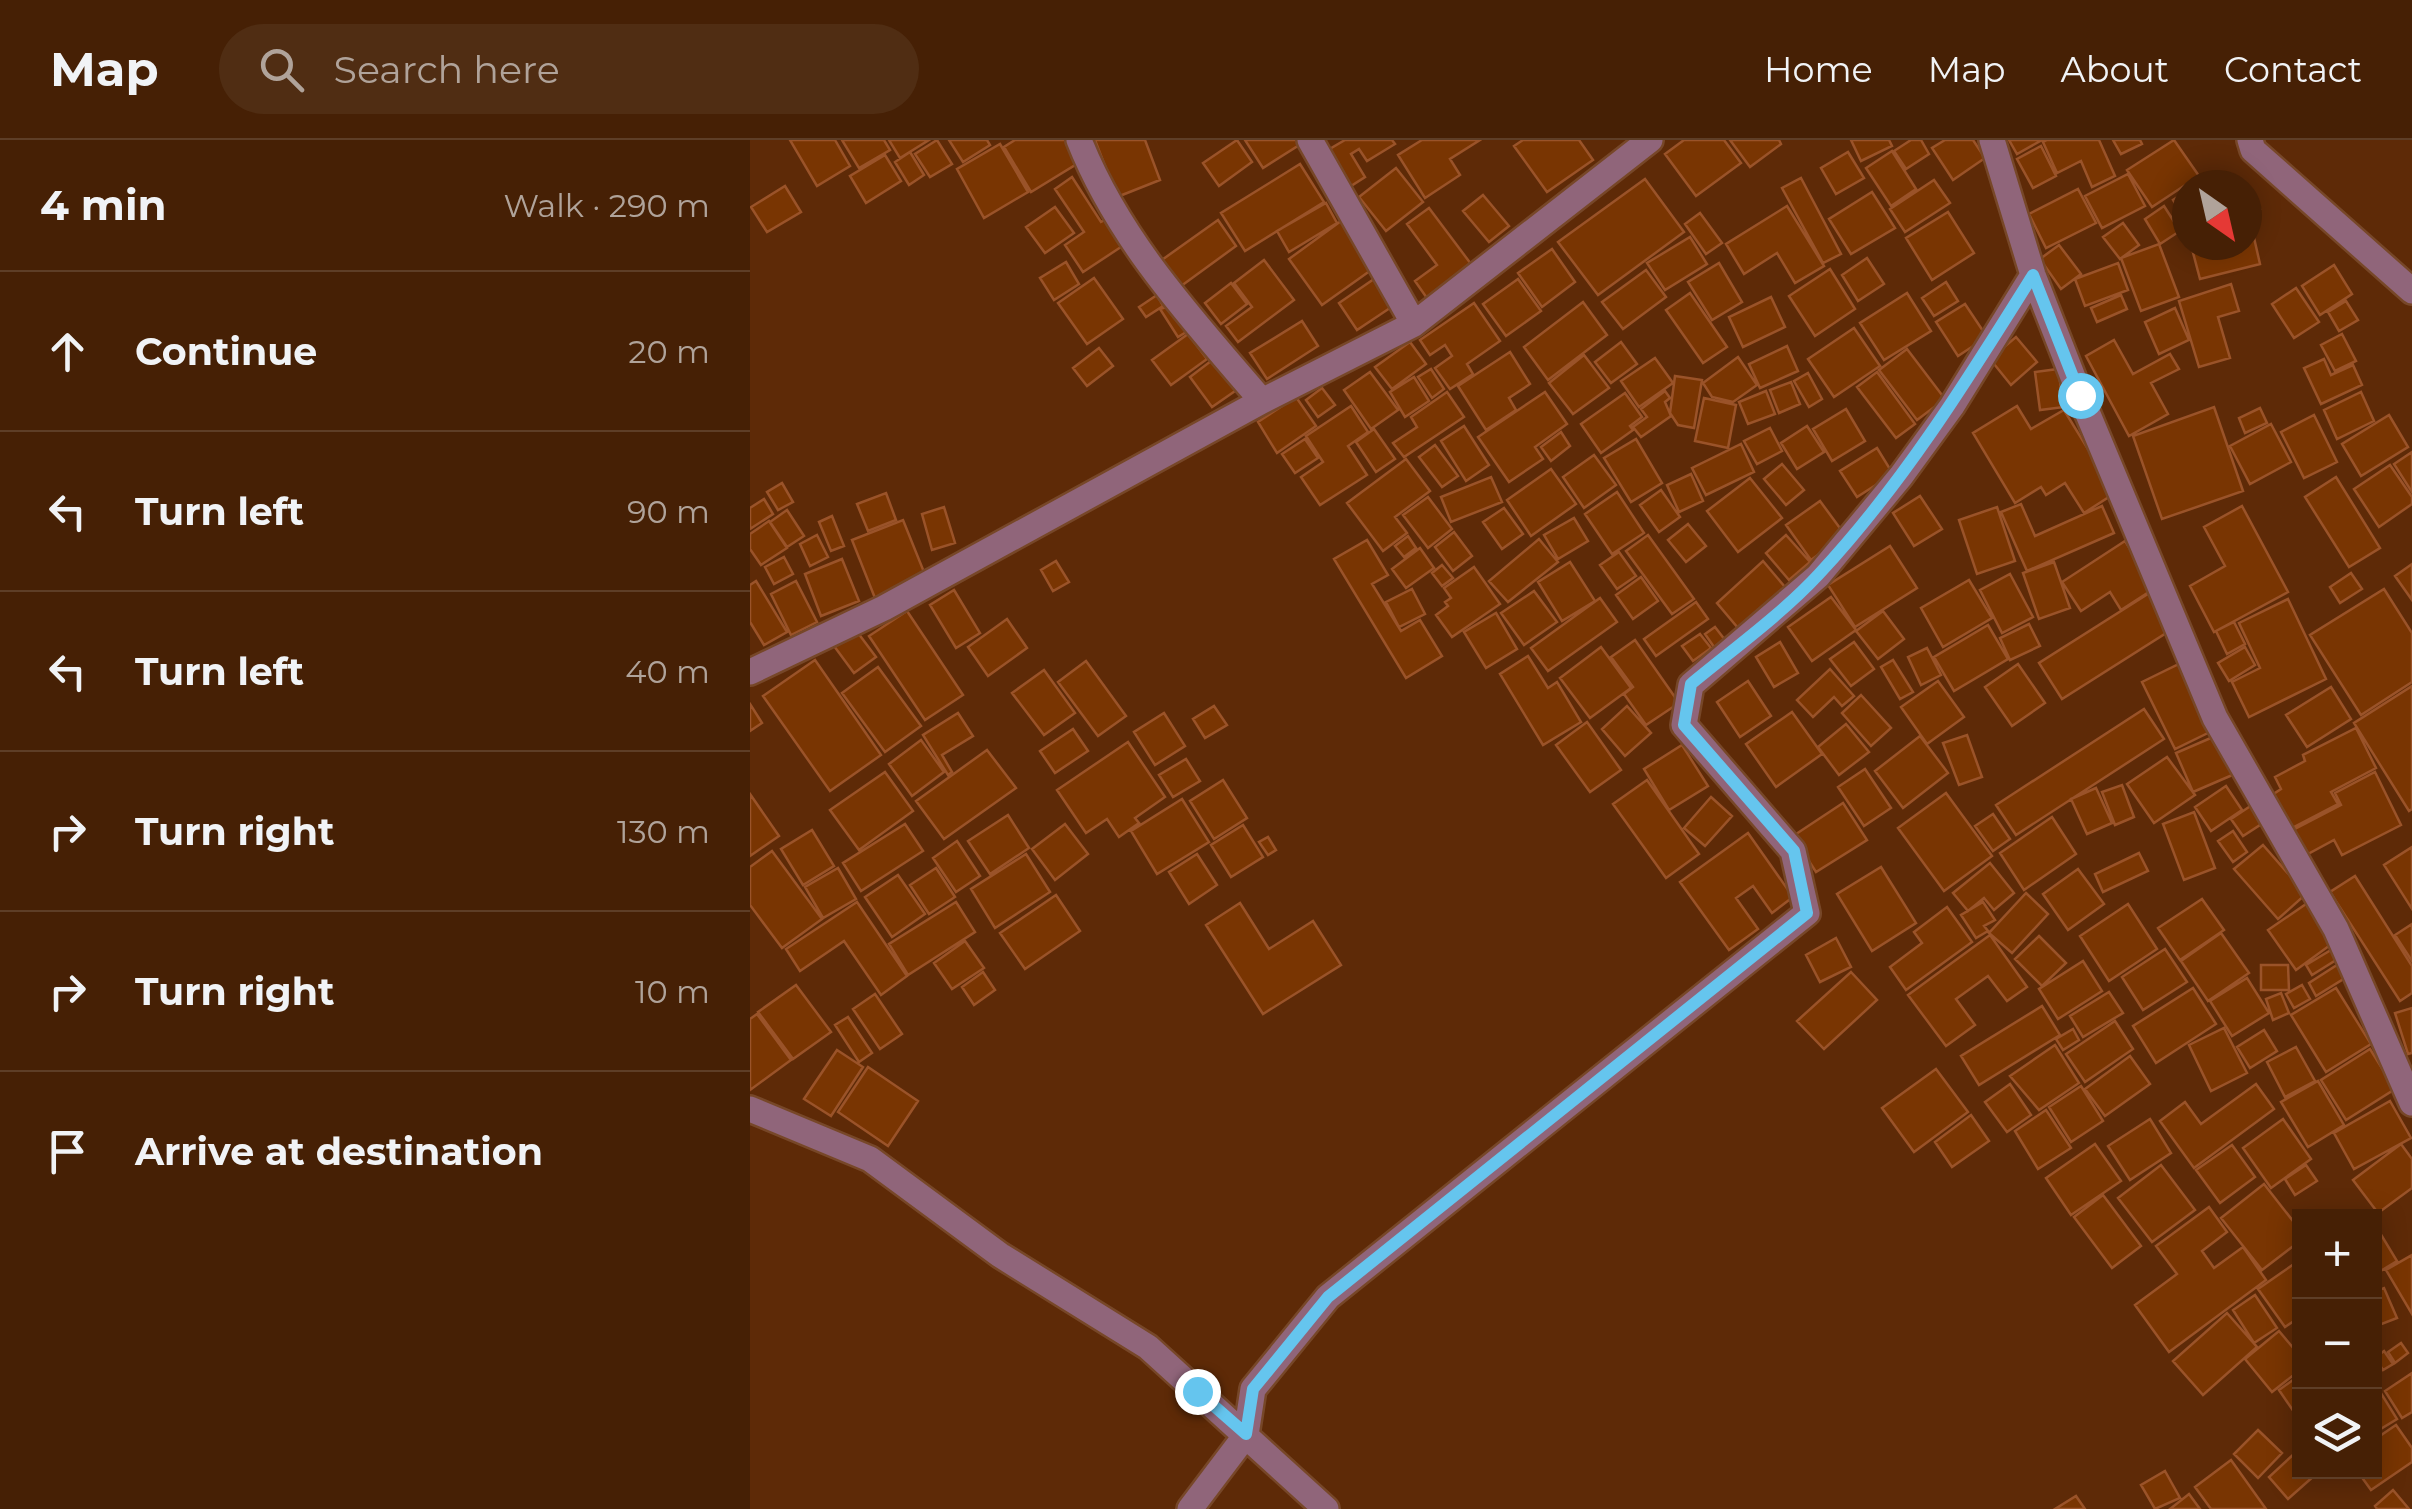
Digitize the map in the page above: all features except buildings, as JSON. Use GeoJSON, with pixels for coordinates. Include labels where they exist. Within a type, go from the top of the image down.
{"type":"FeatureCollection","features":[{"type":"Feature","properties":{"kind":"street"},"geometry":{"type":"LineString","coordinates":[[1079,140],[1090,168],[1154,274],[1262,401]]}},
{"type":"Feature","properties":{"kind":"street"},"geometry":{"type":"LineString","coordinates":[[1310,140],[1414,324]]}},
{"type":"Feature","properties":{"kind":"street"},"geometry":{"type":"LineString","coordinates":[[750,672],[884,608],[1262,401],[1414,324],[1650,140]]}},
{"type":"Feature","properties":{"kind":"street"},"geometry":{"type":"LineString","coordinates":[[1992,140],[2033,275],[2215,718],[2336,930],[2412,1102]]}},
{"type":"Feature","properties":{"kind":"street"},"geometry":{"type":"LineString","coordinates":[[2250,140],[2253,150],[2412,292]]}},
{"type":"Feature","properties":{"kind":"street"},"geometry":{"type":"LineString","coordinates":[[1190,1509],[1246,1434],[1253,1389],[1328,1297],[1807,913],[1794,851],[1684,725],[1691,684],[1830,562],[1952,406],[2033,275]]}},
{"type":"Feature","properties":{"kind":"street"},"geometry":{"type":"LineString","coordinates":[[750,1109],[870,1159],[1000,1255],[1148,1347],[1326,1509]]}},
{"type":"Feature","properties":{"kind":"route"},"geometry":{"type":"LineString","coordinates":[[1197,1391],[1246,1434],[1253,1389],[1328,1297],[1807,913],[1794,851],[1684,725],[1691,684],[1818,576],[1901,476],[1952,406],[2033,275],[2080,395]]}}]}
